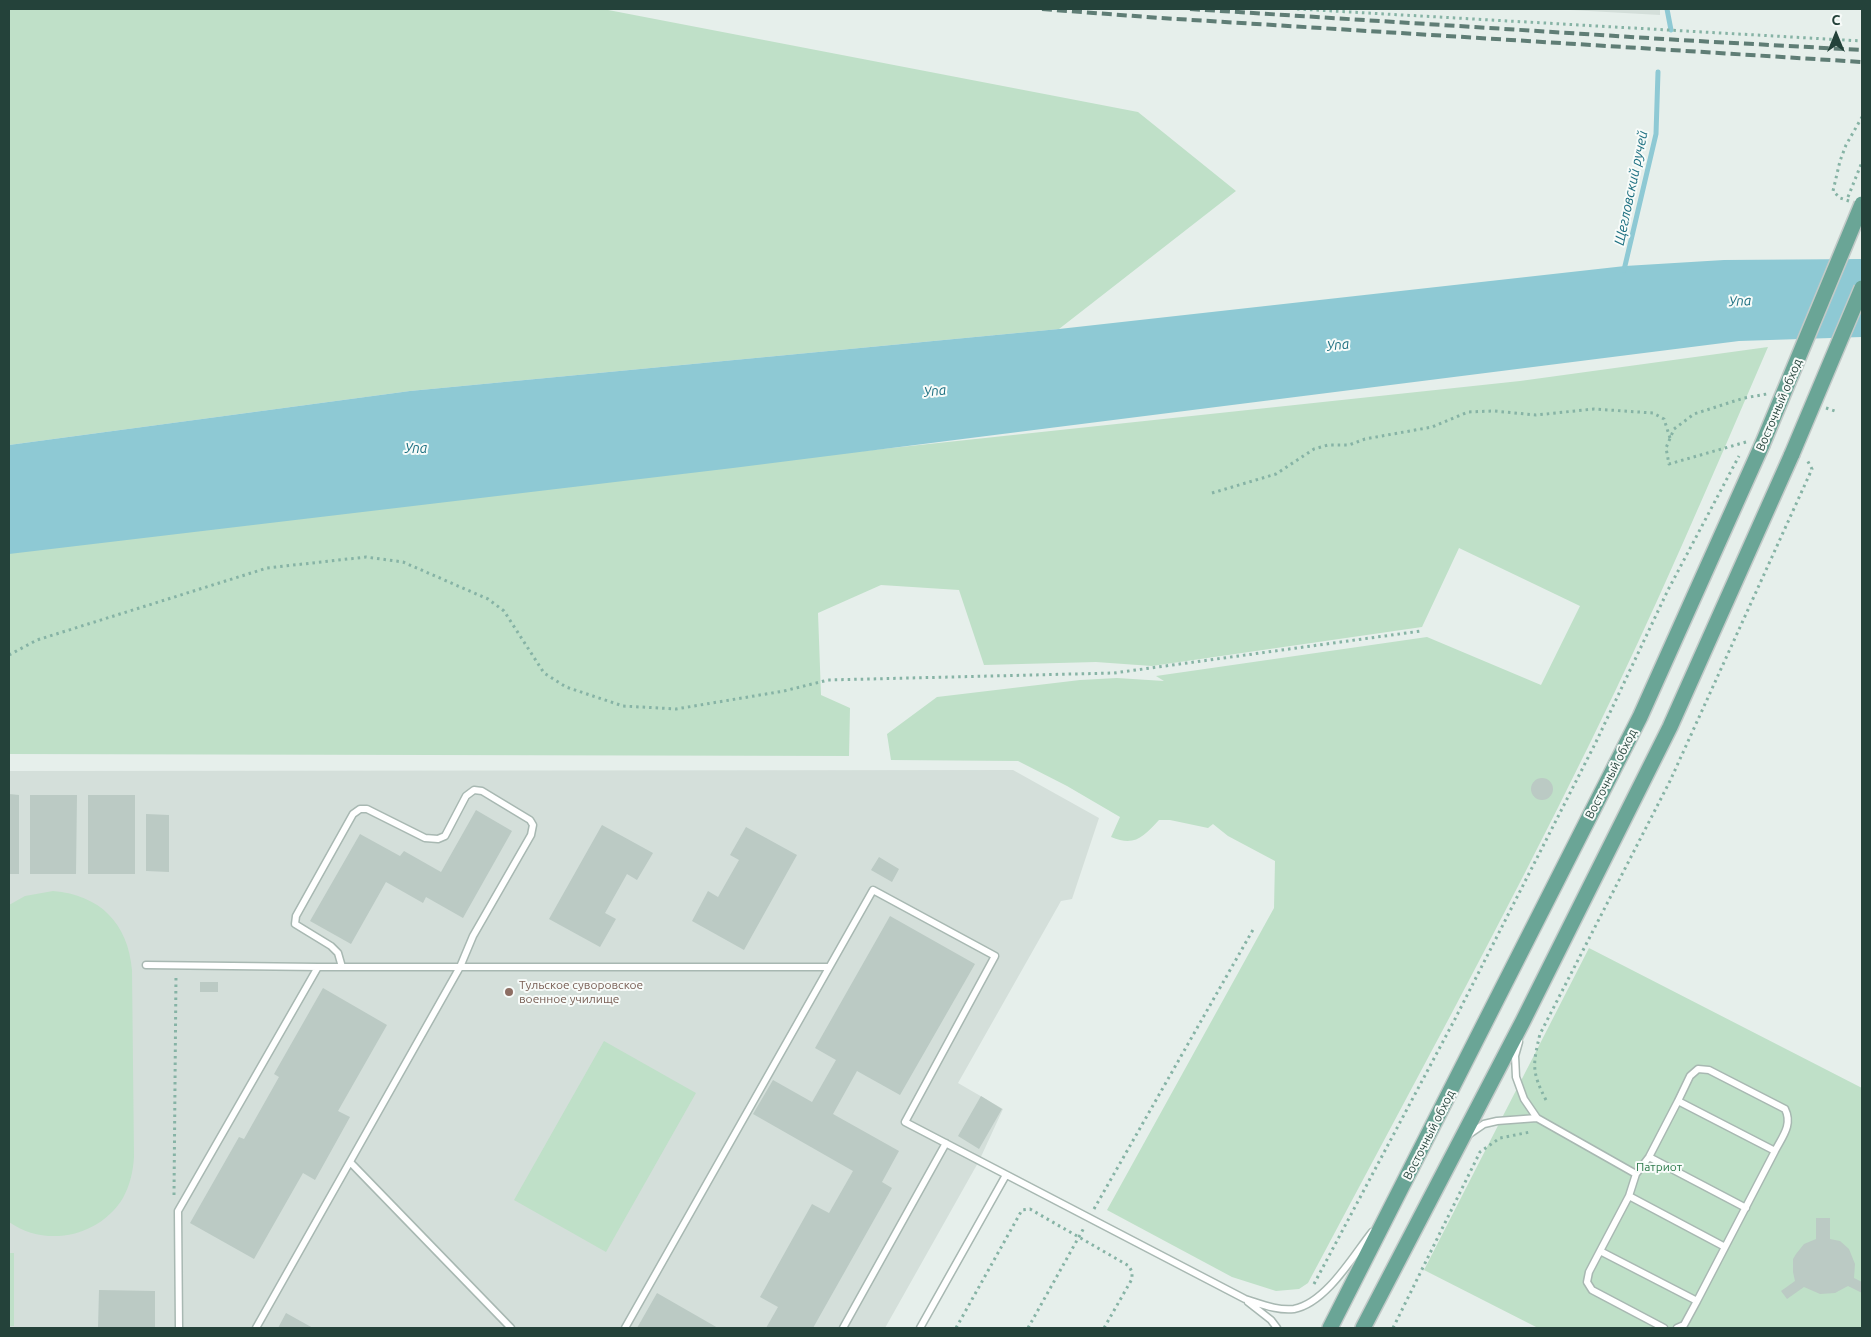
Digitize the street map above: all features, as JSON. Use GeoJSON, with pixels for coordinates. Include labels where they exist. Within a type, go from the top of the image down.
{"type":"FeatureCollection","features":[{"type":"Feature","properties":{"kind":"main road","name":"Восточный обход"},"geometry":{"type":"LineString","coordinates":[[1330,1328],[1640,717],[1762,445],[1862,204]]}},
{"type":"Feature","properties":{"kind":"main road"},"geometry":{"type":"LineString","coordinates":[[1363,1328],[1523,1021],[1670,727],[1799,456],[1862,288]]}},
{"type":"Feature","properties":{"kind":"lane"},"geometry":{"type":"LineString","coordinates":[[256,1328],[460,967],[473,936],[531,834],[533,825],[530,820],[482,791],[474,790],[466,796],[445,836],[438,839],[425,838],[367,809],[360,809],[353,814],[296,916],[295,924],[331,946],[338,953],[342,967]]}},
{"type":"Feature","properties":{"kind":"lane"},"geometry":{"type":"LineString","coordinates":[[625,1328],[873,890],[995,956],[906,1122],[1245,1299],[1277,1309],[1293,1309],[1309,1304],[1326,1291],[1394,1203]]}},
{"type":"Feature","properties":{"kind":"lane"},"geometry":{"type":"LineString","coordinates":[[146,965],[829,967]]}},
{"type":"Feature","properties":{"kind":"lane"},"geometry":{"type":"LineString","coordinates":[[179,1328],[178,1211],[318,967]]}},
{"type":"Feature","properties":{"kind":"lane"},"geometry":{"type":"LineString","coordinates":[[1523,1021],[1515,1056],[1516,1077],[1524,1099],[1537,1118],[1636,1174]]}},
{"type":"Feature","properties":{"kind":"lane"},"geometry":{"type":"LineString","coordinates":[[1664,1328],[1592,1290],[1587,1282],[1589,1272],[1629,1196],[1636,1174],[1649,1157],[1690,1076],[1698,1069],[1709,1070],[1785,1109],[1789,1118],[1788,1126],[1697,1301],[1684,1325],[1677,1328]]}},
{"type":"Feature","properties":{"kind":"lane"},"geometry":{"type":"LineString","coordinates":[[1678,1101],[1775,1151]]}},
{"type":"Feature","properties":{"kind":"lane"},"geometry":{"type":"LineString","coordinates":[[1463,1138],[1484,1124],[1497,1120],[1537,1118]]}},
{"type":"Feature","properties":{"kind":"lane"},"geometry":{"type":"LineString","coordinates":[[843,1328],[946,1143]]}},
{"type":"Feature","properties":{"kind":"lane"},"geometry":{"type":"LineString","coordinates":[[1649,1157],[1746,1208]]}},
{"type":"Feature","properties":{"kind":"lane"},"geometry":{"type":"LineString","coordinates":[[350,1162],[511,1328]]}},
{"type":"Feature","properties":{"kind":"lane"},"geometry":{"type":"LineString","coordinates":[[920,1328],[1006,1175]]}},
{"type":"Feature","properties":{"kind":"lane"},"geometry":{"type":"LineString","coordinates":[[1629,1196],[1725,1247]]}},
{"type":"Feature","properties":{"kind":"lane"},"geometry":{"type":"LineString","coordinates":[[1600,1251],[1697,1301]]}},
{"type":"Feature","properties":{"kind":"lane"},"geometry":{"type":"LineString","coordinates":[[1245,1299],[1271,1320],[1277,1328]]}},
{"type":"Feature","properties":{"kind":"path"},"geometry":{"type":"LineString","coordinates":[[1297,9],[1862,41]]}},
{"type":"Feature","properties":{"kind":"path"},"geometry":{"type":"LineString","coordinates":[[1833,192],[1840,161],[1846,145],[1862,117]]}},
{"type":"Feature","properties":{"kind":"path"},"geometry":{"type":"LineString","coordinates":[[1310,1288],[1316,1282],[1455,1020],[1596,742],[1668,590],[1746,442],[1669,464],[1666,448],[1674,429],[1694,414],[1744,398],[1759,396]]}},
{"type":"Feature","properties":{"kind":"path"},"geometry":{"type":"LineString","coordinates":[[1212,493],[1276,474],[1314,449],[1328,445],[1349,445],[1365,439],[1432,427],[1468,412],[1494,411],[1536,415],[1594,408],[1653,414],[1664,420],[1670,438]]}},
{"type":"Feature","properties":{"kind":"path"},"geometry":{"type":"LineString","coordinates":[[1546,1100],[1538,1085],[1534,1063],[1540,1034],[1674,772],[1812,469],[1799,456]]}},
{"type":"Feature","properties":{"kind":"path"},"geometry":{"type":"LineString","coordinates":[[9,655],[38,640],[267,568],[366,557],[403,562],[488,599],[504,611],[544,673],[566,687],[623,706],[676,709],[784,691],[828,680],[1114,673],[1421,630]]}},
{"type":"Feature","properties":{"kind":"path"},"geometry":{"type":"LineString","coordinates":[[1028,1328],[1254,928]]}},
{"type":"Feature","properties":{"kind":"path"},"geometry":{"type":"LineString","coordinates":[[176,966],[174,1205],[178,1211]]}},
{"type":"Feature","properties":{"kind":"path"},"geometry":{"type":"LineString","coordinates":[[1393,1328],[1480,1152],[1500,1138],[1530,1132]]}},
{"type":"Feature","properties":{"kind":"path"},"geometry":{"type":"LineString","coordinates":[[956,1328],[1022,1210],[1030,1208],[1129,1266],[1132,1272],[1132,1279],[1104,1328]]}},
{"type":"Feature","properties":{"kind":"shaded area"},"geometry":{"type":"Polygon","coordinates":[[[1553,9],[1660,9],[1660,15],[1553,9]]]}},
{"type":"Feature","properties":{"kind":"shaded area","name":"Тульское суворовское военное училище"},"geometry":{"type":"Polygon","coordinates":[[[1013,770],[1099,818],[1072,899],[1061,901],[958,1083],[1003,1109],[979,1161],[885,1328],[9,1328],[9,771],[1013,770]]]}},
{"type":"Feature","properties":{"kind":"green space"},"geometry":{"type":"Polygon","coordinates":[[[9,9],[603,9],[1138,112],[1236,191],[1059,329],[410,391],[9,445],[9,9]]]}},
{"type":"Feature","properties":{"kind":"green space"},"geometry":{"type":"Polygon","coordinates":[[[1768,347],[1660,594],[1558,808],[1308,1283],[1299,1289],[1276,1291],[1232,1277],[1107,1210],[1274,908],[1275,861],[1228,836],[1213,824],[1208,828],[1170,820],[1159,820],[1138,839],[1119,840],[1111,837],[1120,817],[1067,786],[1018,761],[891,760],[887,734],[937,697],[1080,680],[1117,678],[1164,681],[1156,676],[1427,637],[1541,685],[1580,606],[1459,548],[1422,627],[1152,666],[1096,662],[984,665],[959,590],[881,585],[818,613],[821,695],[850,708],[849,756],[9,754],[9,542],[1520,381],[1768,347]]]}},
{"type":"Feature","properties":{"kind":"green space"},"geometry":{"type":"Polygon","coordinates":[[[53,891],[85,898],[98,905],[118,925],[125,938],[132,970],[134,1157],[128,1188],[113,1211],[100,1222],[86,1230],[55,1236],[39,1235],[9,1222],[9,905],[25,896],[53,891]]]}},
{"type":"Feature","properties":{"kind":"green space","name":"Патриот"},"geometry":{"type":"Polygon","coordinates":[[[1589,948],[1862,1088],[1862,1328],[1538,1328],[1424,1270],[1589,948]]]}},
{"type":"Feature","properties":{"kind":"green space"},"geometry":{"type":"Polygon","coordinates":[[[604,1041],[696,1093],[606,1252],[514,1200],[604,1041]]]}},
{"type":"Feature","properties":{"kind":"green space"},"geometry":{"type":"Polygon","coordinates":[[[9,1253],[14,1253],[14,1326],[9,1326],[9,1253]]]}},
{"type":"Feature","properties":{"kind":"water","name":"Упа"},"geometry":{"type":"Polygon","coordinates":[[[1862,259],[1862,337],[1739,341],[733,468],[9,554],[9,445],[410,391],[1059,329],[1625,266],[1724,260],[1862,259]]]}},
{"type":"Feature","properties":{"kind":"building"},"geometry":{"type":"Polygon","coordinates":[[[1542,778],[1550,781],[1553,789],[1550,797],[1542,800],[1534,797],[1531,789],[1534,781],[1542,778]]]}},
{"type":"Feature","properties":{"kind":"building"},"geometry":{"type":"Polygon","coordinates":[[[9,794],[19,795],[19,874],[9,874],[9,794]]]}},
{"type":"Feature","properties":{"kind":"building"},"geometry":{"type":"Polygon","coordinates":[[[30,795],[77,795],[76,874],[30,874],[30,795]]]}},
{"type":"Feature","properties":{"kind":"building"},"geometry":{"type":"Polygon","coordinates":[[[88,795],[135,795],[135,874],[88,874],[88,795]]]}},
{"type":"Feature","properties":{"kind":"building"},"geometry":{"type":"Polygon","coordinates":[[[476,810],[512,831],[463,918],[426,897],[423,903],[386,882],[351,944],[310,921],[360,834],[400,856],[404,851],[441,872],[476,810]]]}},
{"type":"Feature","properties":{"kind":"building"},"geometry":{"type":"Polygon","coordinates":[[[146,814],[169,815],[169,872],[146,871],[146,814]]]}},
{"type":"Feature","properties":{"kind":"building"},"geometry":{"type":"Polygon","coordinates":[[[602,825],[653,853],[637,880],[627,874],[605,913],[616,919],[600,947],[549,919],[602,825]]]}},
{"type":"Feature","properties":{"kind":"building"},"geometry":{"type":"Polygon","coordinates":[[[746,827],[797,855],[744,950],[692,921],[708,891],[718,897],[739,860],[730,855],[746,827]]]}},
{"type":"Feature","properties":{"kind":"building"},"geometry":{"type":"Polygon","coordinates":[[[879,857],[899,869],[892,882],[871,870],[879,857]]]}},
{"type":"Feature","properties":{"kind":"building"},"geometry":{"type":"Polygon","coordinates":[[[890,916],[975,964],[900,1095],[857,1071],[833,1114],[899,1151],[882,1182],[892,1188],[813,1328],[766,1328],[778,1307],[760,1297],[812,1204],[829,1213],[853,1171],[753,1114],[773,1080],[812,1102],[836,1060],[815,1048],[890,916]]]}},
{"type":"Feature","properties":{"kind":"building"},"geometry":{"type":"Polygon","coordinates":[[[200,982],[218,982],[218,992],[200,992],[200,982]]]}},
{"type":"Feature","properties":{"kind":"building"},"geometry":{"type":"Polygon","coordinates":[[[323,988],[387,1025],[338,1111],[350,1117],[315,1180],[303,1173],[254,1259],[190,1223],[239,1137],[244,1139],[279,1077],[274,1074],[323,988]]]}},
{"type":"Feature","properties":{"kind":"building"},"geometry":{"type":"Polygon","coordinates":[[[981,1096],[1002,1109],[979,1149],[958,1136],[981,1096]]]}},
{"type":"Feature","properties":{"kind":"building"},"geometry":{"type":"Polygon","coordinates":[[[1816,1218],[1830,1218],[1830,1239],[1840,1241],[1849,1249],[1855,1264],[1854,1278],[1862,1282],[1862,1293],[1848,1286],[1835,1293],[1820,1294],[1804,1287],[1787,1299],[1781,1291],[1795,1281],[1793,1259],[1796,1254],[1804,1244],[1816,1239],[1816,1218]]]}},
{"type":"Feature","properties":{"kind":"building"},"geometry":{"type":"Polygon","coordinates":[[[99,1290],[155,1291],[155,1328],[98,1328],[99,1290]]]}},
{"type":"Feature","properties":{"kind":"building"},"geometry":{"type":"Polygon","coordinates":[[[657,1293],[718,1328],[637,1328],[657,1293]]]}},
{"type":"Feature","properties":{"kind":"building"},"geometry":{"type":"Polygon","coordinates":[[[286,1313],[313,1328],[278,1328],[286,1313]]]}},
{"type":"Feature","properties":{"kind":"waterway","name":"Щегловский ручей"},"geometry":{"type":"LineString","coordinates":[[1667,9],[1671,30]]}},
{"type":"Feature","properties":{"kind":"waterway","name":"Щегловский ручей"},"geometry":{"type":"LineString","coordinates":[[1624,270],[1656,134],[1658,72]]}},
{"type":"Feature","properties":{"kind":"railway"},"geometry":{"type":"LineString","coordinates":[[1042,9],[1862,62]]}},
{"type":"Feature","properties":{"kind":"railway"},"geometry":{"type":"LineString","coordinates":[[1190,9],[1862,50]]}},
{"type":"Feature","properties":{"kind":"place","name":"Тульское суворовское военное училище"},"geometry":{"type":"Point","coordinates":[509,992]}}]}
